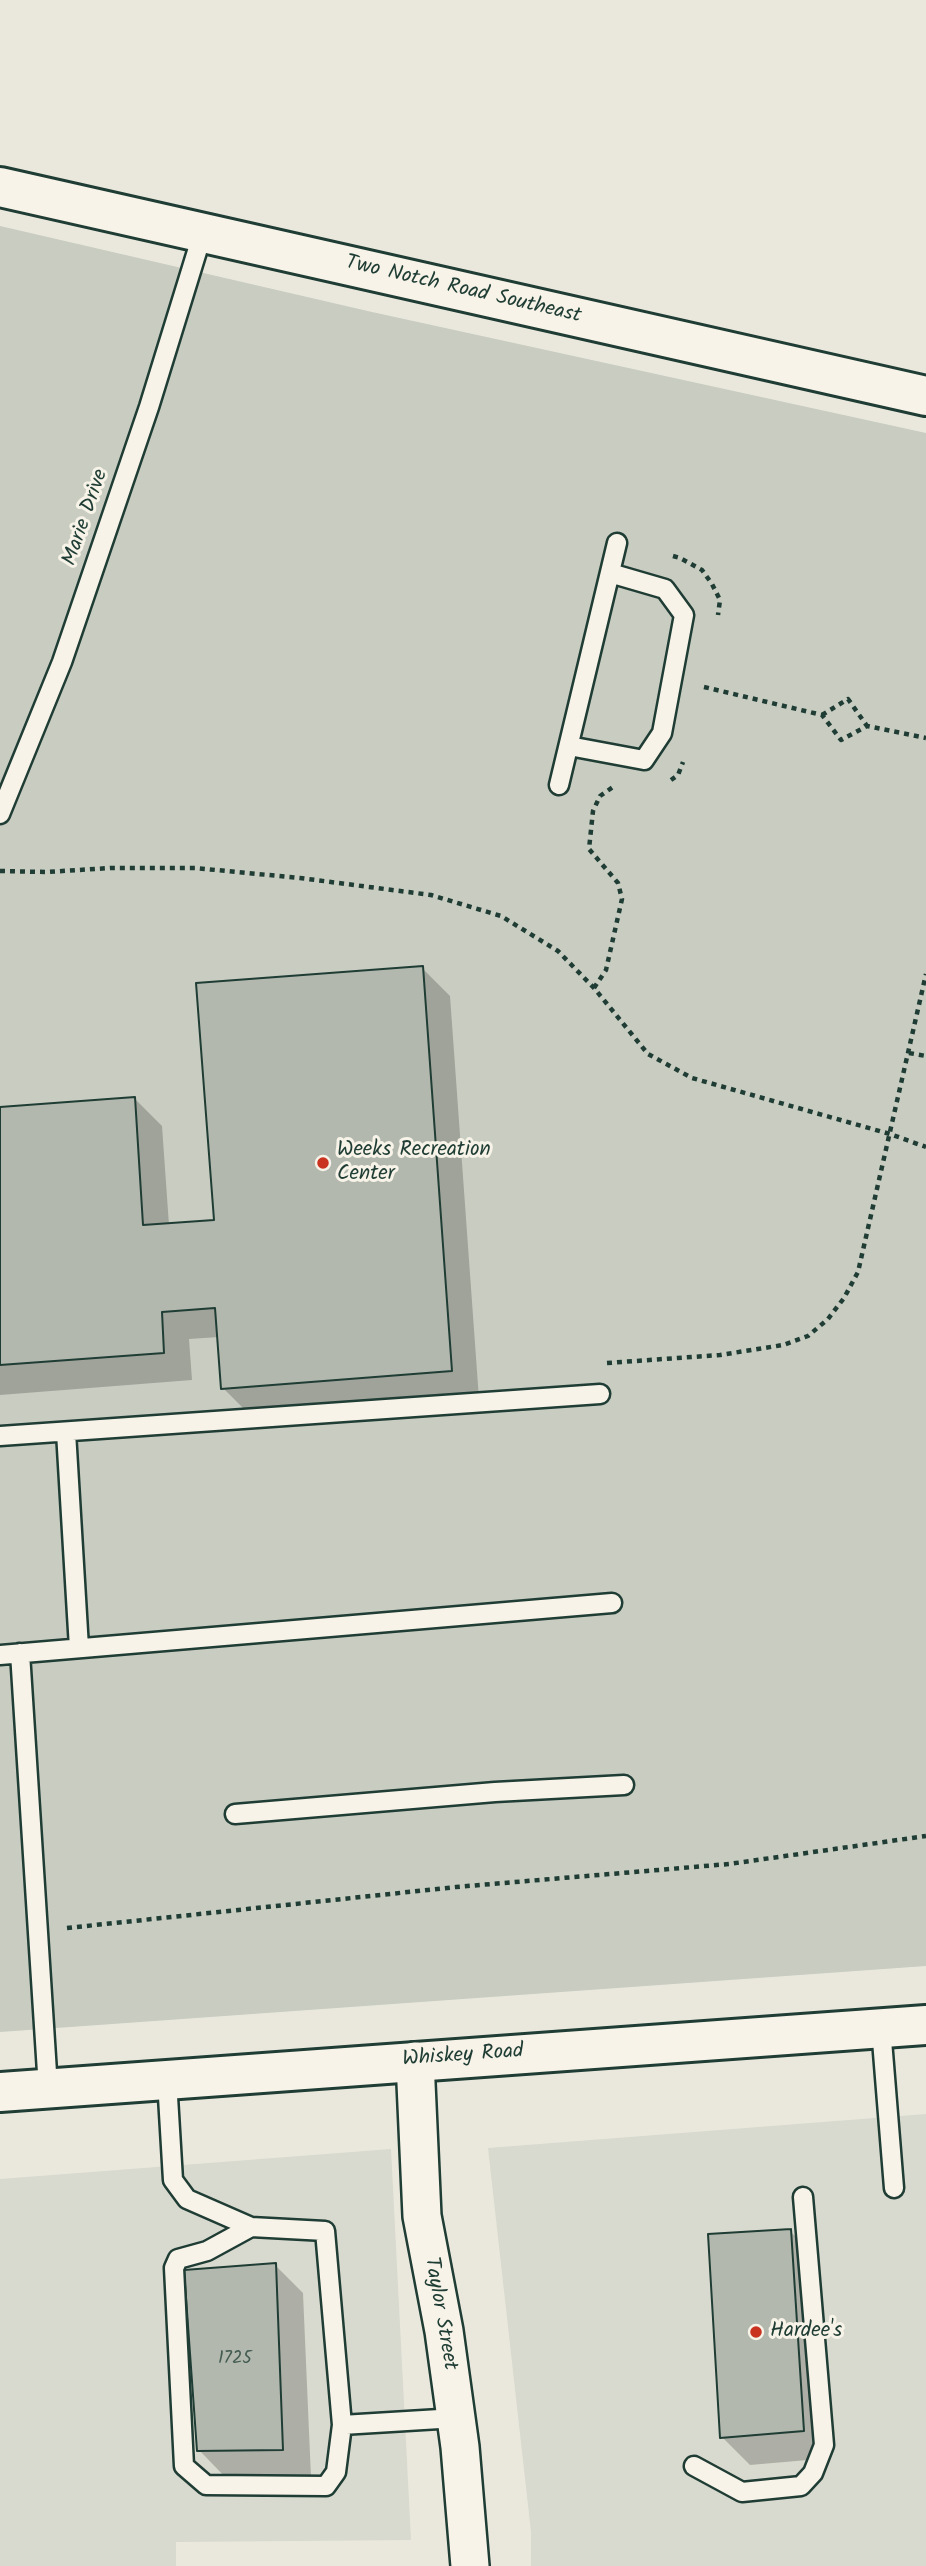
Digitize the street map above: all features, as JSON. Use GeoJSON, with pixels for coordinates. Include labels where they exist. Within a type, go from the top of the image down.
{"type":"FeatureCollection","features":[{"type":"Feature","properties":{"kind":"street","name":"Two Notch Road Southeast"},"geometry":{"type":"LineString","coordinates":[[0,187],[926,396]]}},
{"type":"Feature","properties":{"kind":"street","name":"Whiskey Road"},"geometry":{"type":"LineString","coordinates":[[0,2092],[926,2025]]}},
{"type":"Feature","properties":{"kind":"street","name":"Taylor Street"},"geometry":{"type":"LineString","coordinates":[[415,2061],[422,2216],[444,2331],[456,2418],[470,2566]]}},
{"type":"Feature","properties":{"kind":"lane","name":"Marie Drive"},"geometry":{"type":"LineString","coordinates":[[0,814],[62,662],[149,407],[202,232]]}},
{"type":"Feature","properties":{"kind":"lane"},"geometry":{"type":"LineString","coordinates":[[559,785],[617,543]]}},
{"type":"Feature","properties":{"kind":"lane"},"geometry":{"type":"LineString","coordinates":[[569,746],[644,760],[662,733],[684,615],[664,589],[610,573]]}},
{"type":"Feature","properties":{"kind":"lane"},"geometry":{"type":"LineString","coordinates":[[0,1436],[600,1394]]}},
{"type":"Feature","properties":{"kind":"lane"},"geometry":{"type":"LineString","coordinates":[[66,1432],[79,1648]]}},
{"type":"Feature","properties":{"kind":"lane"},"geometry":{"type":"LineString","coordinates":[[0,1655],[612,1603]]}},
{"type":"Feature","properties":{"kind":"lane"},"geometry":{"type":"LineString","coordinates":[[20,1653],[48,2088]]}},
{"type":"Feature","properties":{"kind":"lane"},"geometry":{"type":"LineString","coordinates":[[235,1814],[495,1792],[624,1785]]}},
{"type":"Feature","properties":{"kind":"lane"},"geometry":{"type":"LineString","coordinates":[[881,2028],[894,2188]]}},
{"type":"Feature","properties":{"kind":"lane"},"geometry":{"type":"LineString","coordinates":[[167,2080],[173,2180],[187,2199],[251,2227],[325,2231],[342,2425],[336,2472],[326,2486],[206,2485],[184,2466],[174,2268],[178,2259],[207,2251],[251,2227]]}},
{"type":"Feature","properties":{"kind":"lane"},"geometry":{"type":"LineString","coordinates":[[694,2466],[743,2492],[801,2486],[813,2473],[824,2445],[803,2197]]}},
{"type":"Feature","properties":{"kind":"lane"},"geometry":{"type":"LineString","coordinates":[[342,2425],[456,2418]]}},
{"type":"Feature","properties":{"kind":"path"},"geometry":{"type":"LineString","coordinates":[[704,687],[822,715],[841,740],[867,726],[926,737]]}},
{"type":"Feature","properties":{"kind":"path"},"geometry":{"type":"LineString","coordinates":[[822,715],[848,699],[867,726]]}},
{"type":"Feature","properties":{"kind":"path"},"geometry":{"type":"LineString","coordinates":[[0,870],[47,872],[110,868],[195,868],[431,895],[501,916],[558,951],[594,988],[648,1054],[692,1078],[926,1147]]}},
{"type":"Feature","properties":{"kind":"path"},"geometry":{"type":"LineString","coordinates":[[596,1364],[720,1355],[783,1345],[808,1336],[828,1319],[844,1298],[858,1272],[926,974]]}},
{"type":"Feature","properties":{"kind":"path"},"geometry":{"type":"LineString","coordinates":[[909,1053],[926,1056]]}},
{"type":"Feature","properties":{"kind":"path"},"geometry":{"type":"LineString","coordinates":[[37,1932],[456,1888],[729,1864],[926,1836]]}},
{"type":"Feature","properties":{"kind":"shaded area"},"geometry":{"type":"Polygon","coordinates":[[[0,226],[372,312],[926,433],[926,1966],[0,2032],[0,226]]]}},
{"type":"Feature","properties":{"kind":"shaded area"},"geometry":{"type":"Polygon","coordinates":[[[926,2114],[926,2566],[531,2566],[531,2532],[488,2148],[926,2114]]]}},
{"type":"Feature","properties":{"kind":"shaded area"},"geometry":{"type":"Polygon","coordinates":[[[391,2149],[411,2540],[176,2542],[176,2566],[0,2566],[0,2179],[391,2149]]]}},
{"type":"Feature","properties":{"kind":"building","name":"Weeks Recreation Center"},"geometry":{"type":"Polygon","coordinates":[[[423,966],[452,1371],[221,1389],[215,1308],[162,1312],[164,1353],[0,1365],[0,1107],[135,1097],[143,1225],[214,1220],[196,983],[423,966]]]}},
{"type":"Feature","properties":{"kind":"building","name":"Hardee's"},"geometry":{"type":"Polygon","coordinates":[[[791,2229],[804,2431],[720,2438],[708,2234],[791,2229]]]}},
{"type":"Feature","properties":{"kind":"building"},"geometry":{"type":"Polygon","coordinates":[[[276,2263],[283,2450],[197,2451],[184,2270],[276,2263]]]}},
{"type":"Feature","properties":{"kind":"place","name":"Weeks Recreation Center"},"geometry":{"type":"Point","coordinates":[323,1163]}},
{"type":"Feature","properties":{"kind":"place","name":"Hardee's"},"geometry":{"type":"Point","coordinates":[756,2332]}}]}
